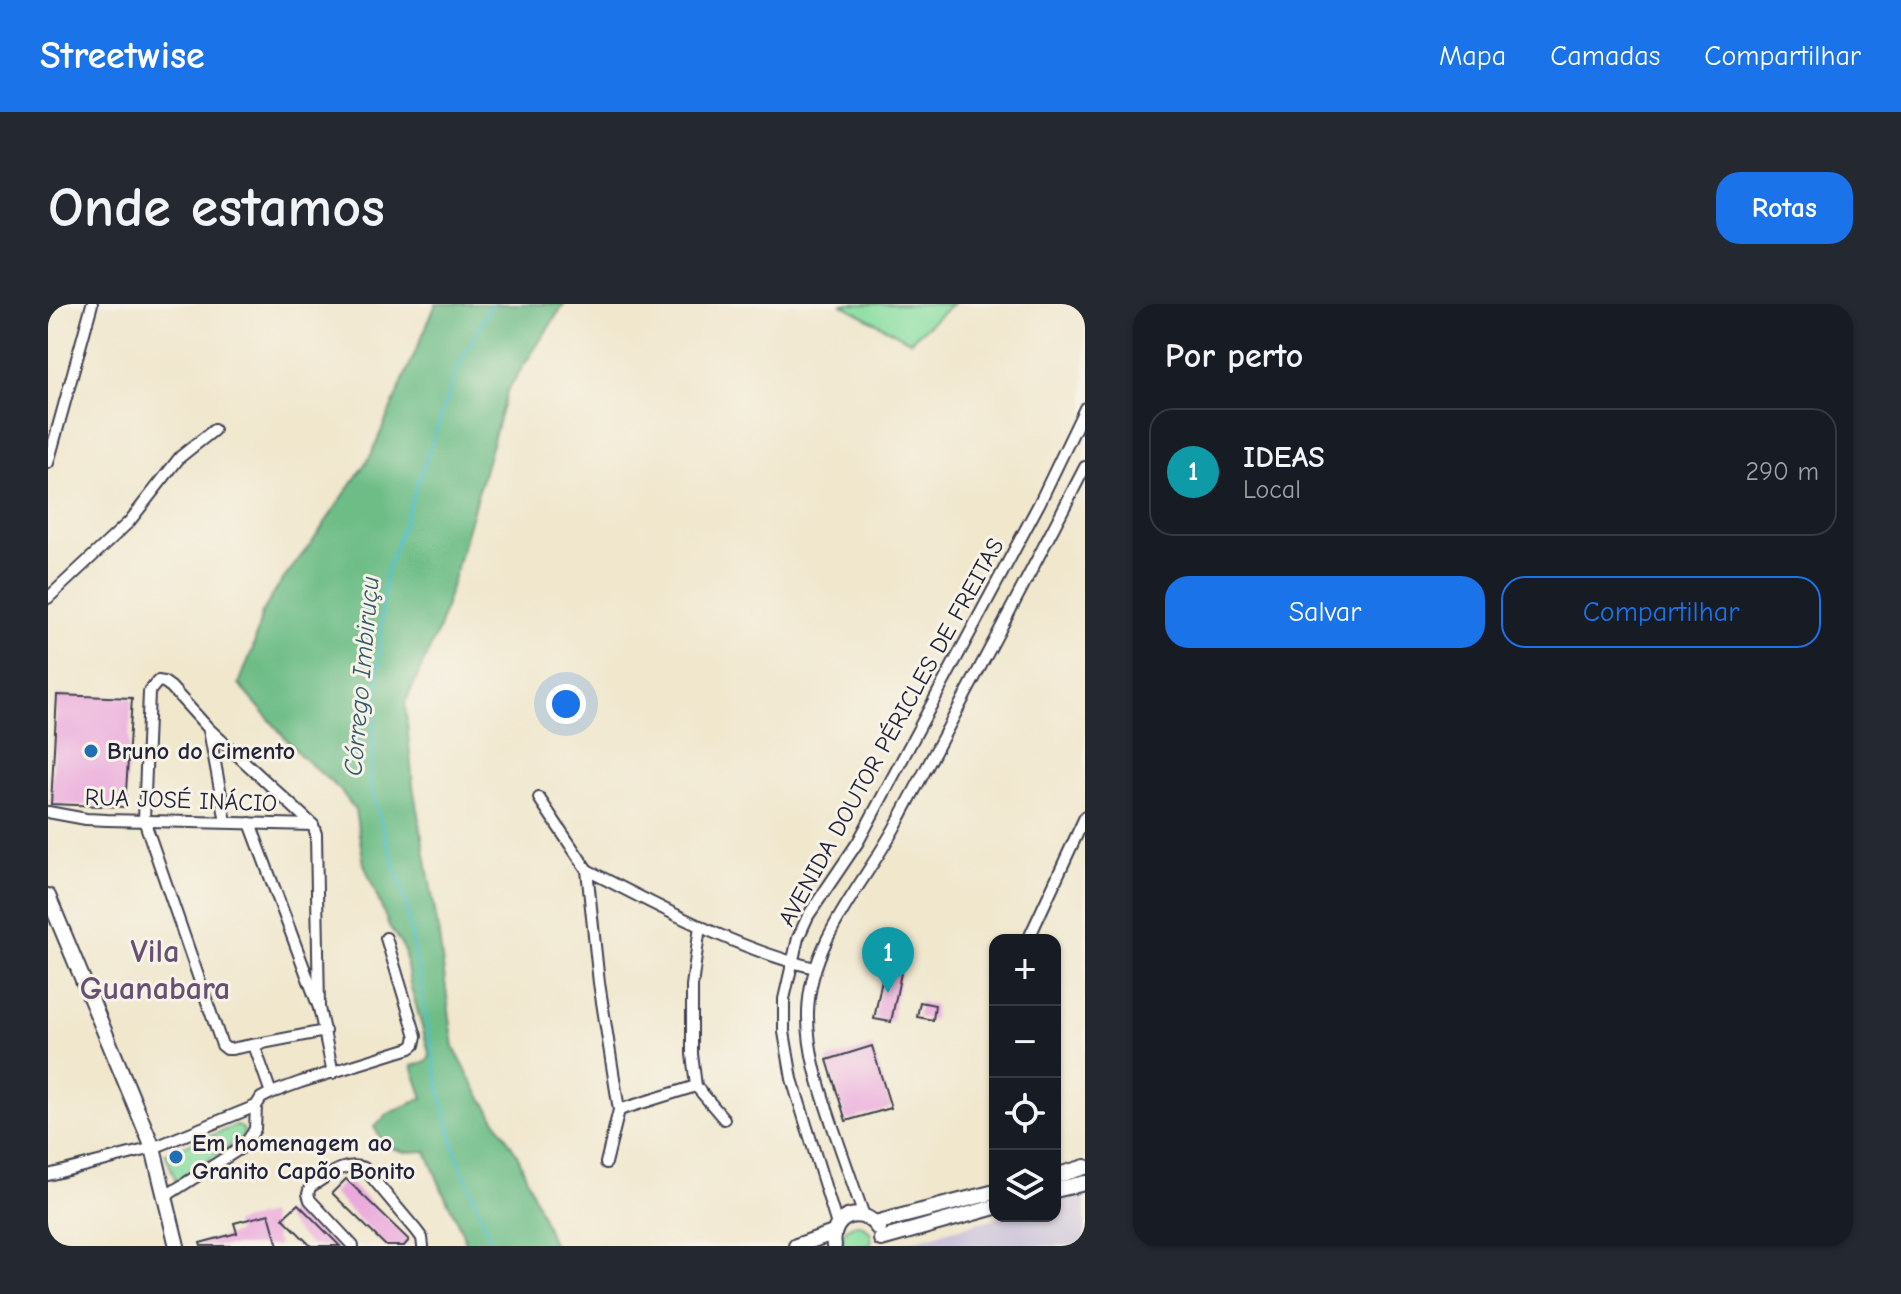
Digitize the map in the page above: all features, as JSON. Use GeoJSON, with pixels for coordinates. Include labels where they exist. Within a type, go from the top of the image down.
{"type":"FeatureCollection","features":[{"type":"Feature","properties":{"kind":"street"},"geometry":{"type":"LineString","coordinates":[[48,463],[92,304]]}},
{"type":"Feature","properties":{"kind":"street","name":"AVENIDA DOUTOR PÉRICLES DE FREITAS"},"geometry":{"type":"LineString","coordinates":[[835,1235],[792,1079],[784,1032],[784,999],[791,962],[808,916],[858,842],[1039,504],[1085,408]]}},
{"type":"Feature","properties":{"kind":"street"},"geometry":{"type":"LineString","coordinates":[[48,598],[129,522],[180,457],[214,430]]}},
{"type":"Feature","properties":{"kind":"street","name":"AVENIDA DOUTOR PÉRICLES DE FREITAS"},"geometry":{"type":"LineString","coordinates":[[870,1220],[818,1083],[808,1011],[815,968],[829,933],[880,855],[1085,467]]}},
{"type":"Feature","properties":{"kind":"street"},"geometry":{"type":"LineString","coordinates":[[319,1008],[316,834],[313,825],[209,729],[171,687],[158,681],[149,692],[144,820],[222,1045],[231,1049],[325,1031]]}},
{"type":"Feature","properties":{"kind":"street"},"geometry":{"type":"LineString","coordinates":[[209,729],[226,822]]}},
{"type":"Feature","properties":{"kind":"street"},"geometry":{"type":"LineString","coordinates":[[539,798],[587,870],[599,983],[619,1110],[606,1163]]}},
{"type":"Feature","properties":{"kind":"street","name":"RUA JOSÉ INÁCIO"},"geometry":{"type":"LineString","coordinates":[[48,812],[86,819],[313,825]]}},
{"type":"Feature","properties":{"kind":"street"},"geometry":{"type":"LineString","coordinates":[[1031,934],[1085,817]]}},
{"type":"Feature","properties":{"kind":"street"},"geometry":{"type":"LineString","coordinates":[[250,823],[319,1008],[333,1073]]}},
{"type":"Feature","properties":{"kind":"street"},"geometry":{"type":"LineString","coordinates":[[587,870],[700,926],[791,962],[815,968]]}},
{"type":"Feature","properties":{"kind":"street"},"geometry":{"type":"LineString","coordinates":[[48,896],[153,1148],[177,1246]]}},
{"type":"Feature","properties":{"kind":"street"},"geometry":{"type":"LineString","coordinates":[[700,926],[692,986],[692,1054],[696,1086],[724,1119]]}},
{"type":"Feature","properties":{"kind":"street"},"geometry":{"type":"LineString","coordinates":[[164,1197],[244,1146],[255,1129],[256,1106],[261,1098],[414,1045],[416,1036],[386,938]]}},
{"type":"Feature","properties":{"kind":"street"},"geometry":{"type":"LineString","coordinates":[[254,1045],[271,1093]]}},
{"type":"Feature","properties":{"kind":"street"},"geometry":{"type":"LineString","coordinates":[[619,1110],[696,1086]]}},
{"type":"Feature","properties":{"kind":"street"},"geometry":{"type":"LineString","coordinates":[[48,1175],[153,1148],[256,1106]]}},
{"type":"Feature","properties":{"kind":"street"},"geometry":{"type":"LineString","coordinates":[[353,1246],[310,1200],[308,1194],[310,1187],[354,1164],[364,1168],[407,1219],[422,1238],[423,1246]]}},
{"type":"Feature","properties":{"kind":"street"},"geometry":{"type":"LineString","coordinates":[[1061,1174],[1085,1167]]}},
{"type":"Feature","properties":{"kind":"street"},"geometry":{"type":"LineString","coordinates":[[1061,1189],[1085,1183]]}},
{"type":"Feature","properties":{"kind":"street"},"geometry":{"type":"LineString","coordinates":[[796,1246],[835,1235],[843,1219],[854,1215],[870,1220],[989,1193]]}},
{"type":"Feature","properties":{"kind":"street"},"geometry":{"type":"LineString","coordinates":[[870,1220],[880,1232],[880,1243],[989,1209]]}},
{"type":"Feature","properties":{"kind":"shaded area"},"geometry":{"type":"Polygon","coordinates":[[[1085,1193],[1085,1246],[895,1246],[989,1220],[1061,1222],[1061,1199],[1085,1193]]]}},
{"type":"Feature","properties":{"kind":"green space"},"geometry":{"type":"Polygon","coordinates":[[[436,304],[564,304],[507,391],[439,629],[405,703],[413,786],[438,929],[454,1048],[518,1156],[554,1246],[466,1246],[426,1151],[405,1152],[385,1146],[374,1127],[388,1114],[423,1098],[412,1066],[427,1061],[430,1056],[410,984],[404,949],[389,926],[364,864],[355,810],[341,791],[299,754],[239,684],[262,613],[371,455],[436,304]]]}},
{"type":"Feature","properties":{"kind":"green space"},"geometry":{"type":"Polygon","coordinates":[[[841,304],[953,304],[910,341],[841,304]]]}},
{"type":"Feature","properties":{"kind":"green space"},"geometry":{"type":"Polygon","coordinates":[[[236,1126],[244,1130],[242,1138],[176,1181],[165,1153],[236,1126]]]}},
{"type":"Feature","properties":{"kind":"green space"},"geometry":{"type":"Polygon","coordinates":[[[859,1224],[870,1232],[870,1246],[843,1246],[845,1231],[859,1224]]]}},
{"type":"Feature","properties":{"kind":"building","name":"Bruno do Cimento"},"geometry":{"type":"Polygon","coordinates":[[[57,695],[132,698],[125,807],[51,804],[57,695]]]}},
{"type":"Feature","properties":{"kind":"building"},"geometry":{"type":"Polygon","coordinates":[[[885,964],[902,968],[891,1022],[874,1019],[885,964]]]}},
{"type":"Feature","properties":{"kind":"building"},"geometry":{"type":"Polygon","coordinates":[[[920,1002],[935,1005],[933,1020],[917,1017],[920,1002]]]}},
{"type":"Feature","properties":{"kind":"building"},"geometry":{"type":"Polygon","coordinates":[[[872,1046],[891,1108],[846,1121],[827,1060],[872,1046]]]}},
{"type":"Feature","properties":{"kind":"building"},"geometry":{"type":"Polygon","coordinates":[[[346,1179],[409,1240],[404,1246],[386,1246],[332,1193],[346,1179]]]}},
{"type":"Feature","properties":{"kind":"building"},"geometry":{"type":"Polygon","coordinates":[[[298,1204],[340,1246],[311,1246],[283,1218],[298,1204]]]}},
{"type":"Feature","properties":{"kind":"building"},"geometry":{"type":"Polygon","coordinates":[[[269,1214],[278,1246],[201,1246],[200,1243],[237,1233],[234,1223],[269,1214]]]}},
{"type":"Feature","properties":{"kind":"waterway","name":"Córrego Imbiruçu"},"geometry":{"type":"LineString","coordinates":[[492,304],[459,365],[385,576],[370,786],[405,899],[440,1093],[456,1153],[493,1246]]}},
{"type":"Feature","properties":{"kind":"place","name":"Bruno do Cimento"},"geometry":{"type":"Point","coordinates":[91,751]}},
{"type":"Feature","properties":{"kind":"place","name":"IDEAS"},"geometry":{"type":"Point","coordinates":[888,993]}},
{"type":"Feature","properties":{"kind":"place","name":"Em homenagem ao Granito Capão Bonito"},"geometry":{"type":"Point","coordinates":[176,1157]}},
{"type":"Feature","properties":{"kind":"district","name":"Vila Guanabara"},"geometry":{"type":"Point","coordinates":[155,970]}}]}
